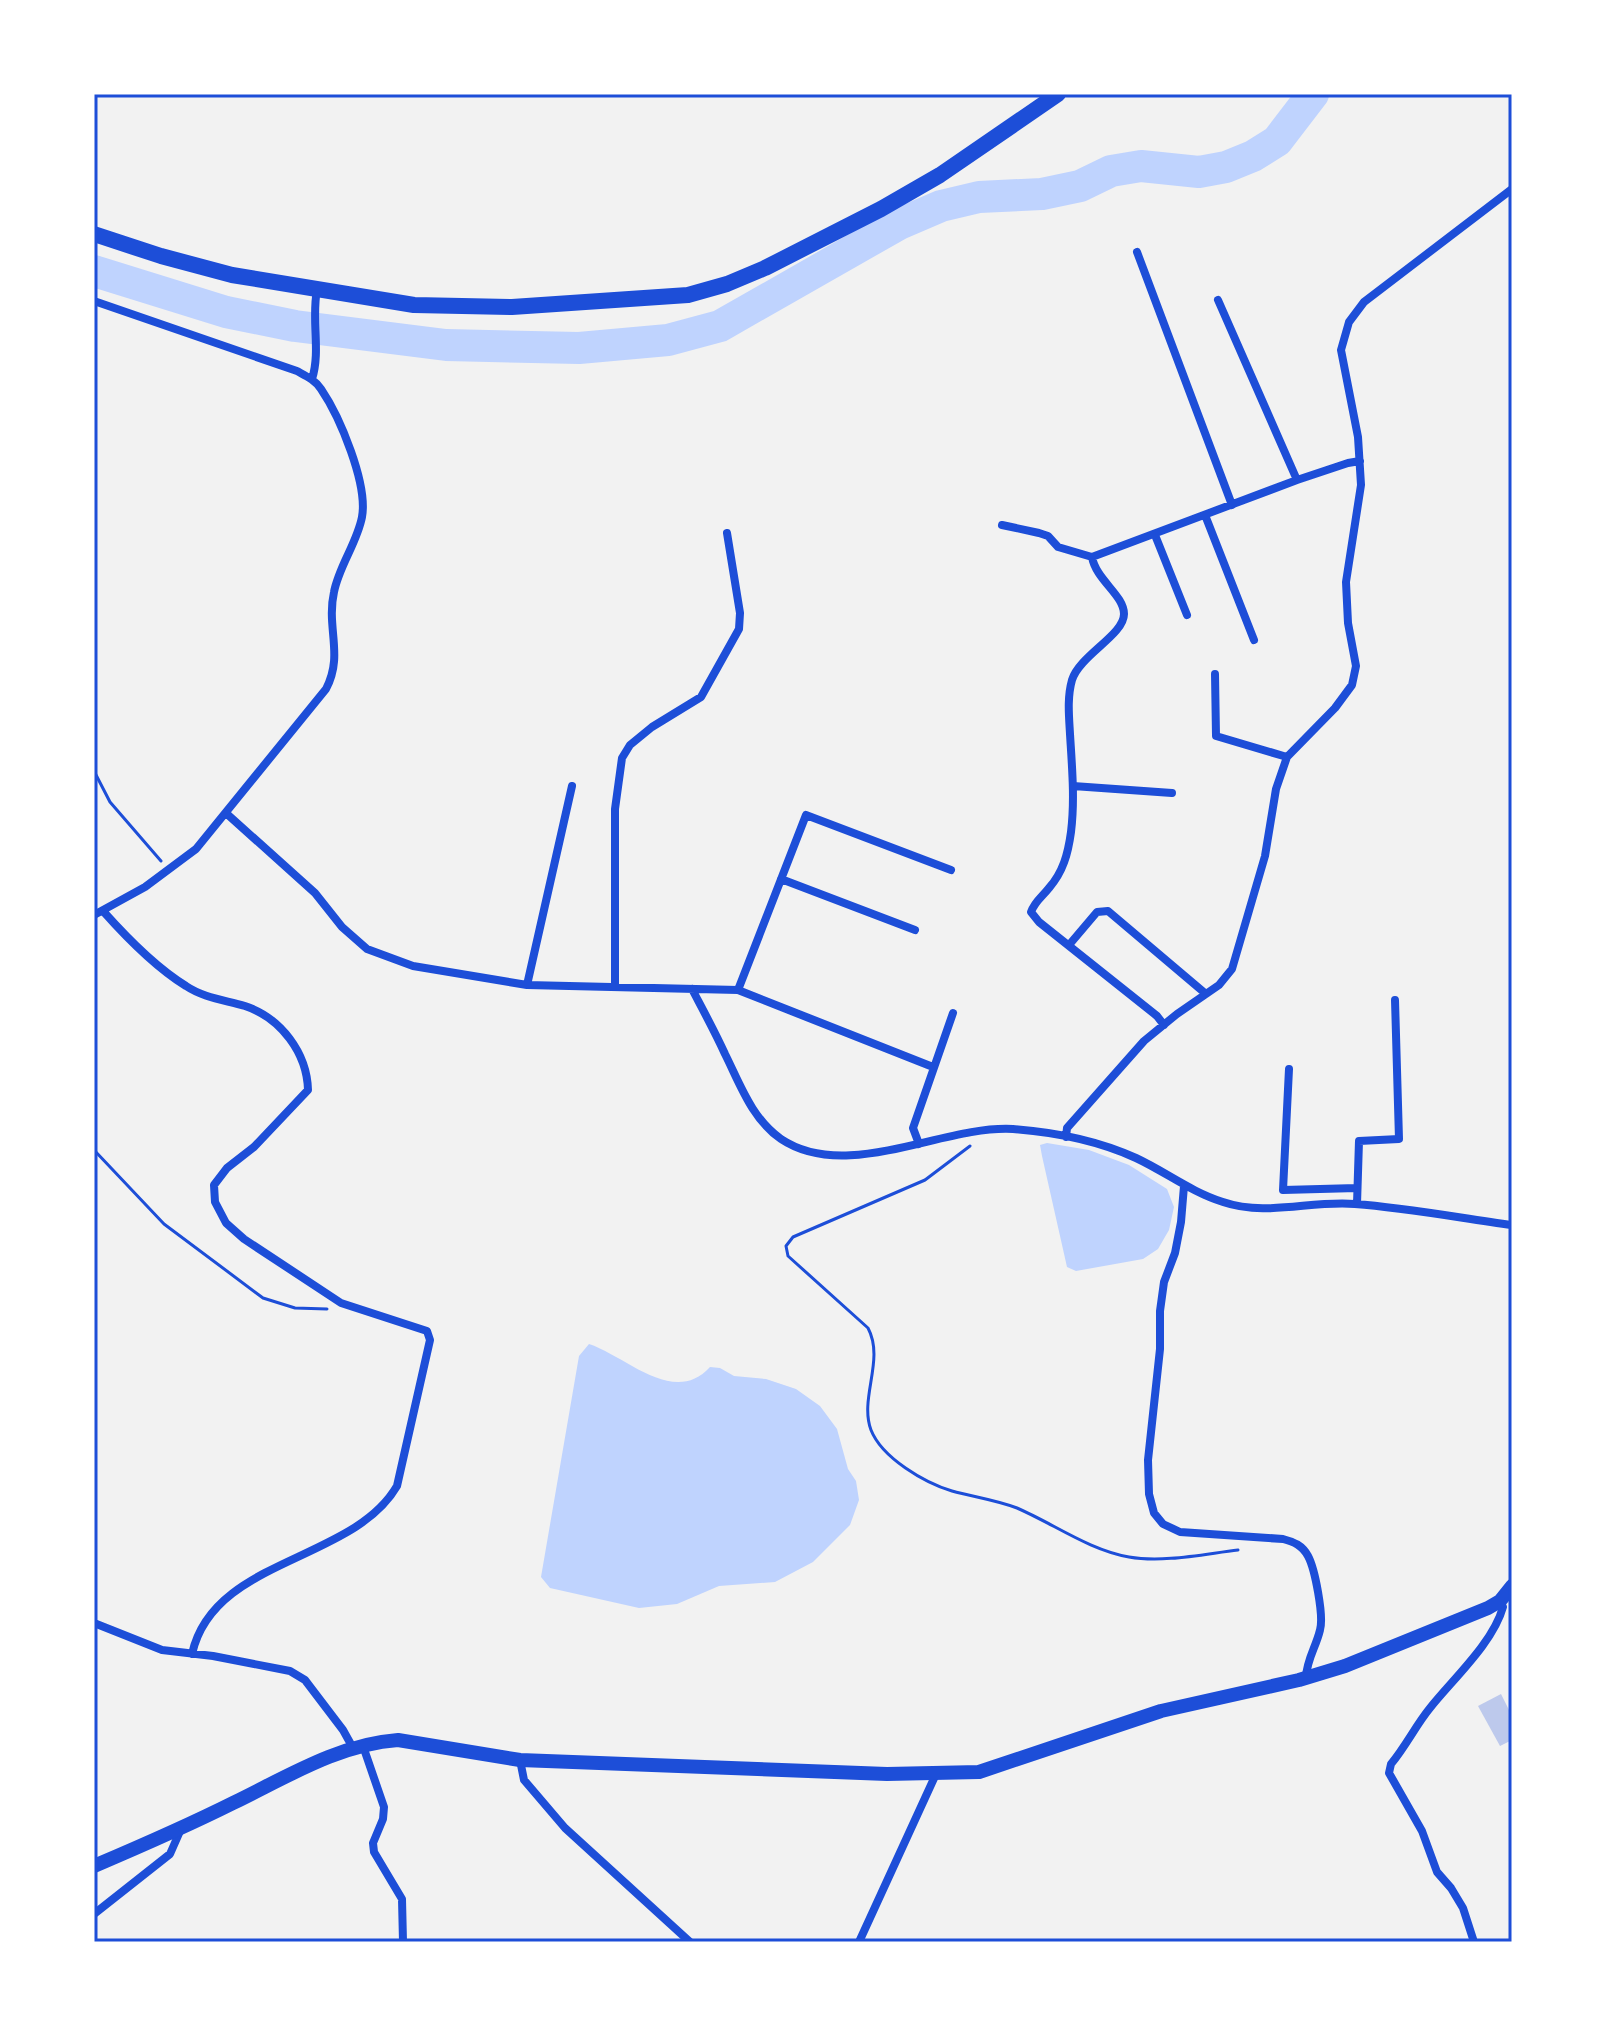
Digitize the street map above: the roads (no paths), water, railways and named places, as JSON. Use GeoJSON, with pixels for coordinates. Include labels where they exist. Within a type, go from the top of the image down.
{"type":"FeatureCollection","features":[{"type":"Feature","properties":{"kind":"main road"},"geometry":{"type":"LineString","coordinates":[[94,234],[232,275],[414,305],[512,307],[688,295],[727,284],[765,268],[881,209],[940,175],[1058,94]]}},
{"type":"Feature","properties":{"kind":"main road"},"geometry":{"type":"LineString","coordinates":[[94,1866],[181,1829],[324,1759],[358,1747],[398,1740],[520,1760],[936,1774],[979,1772],[1161,1711],[1345,1666],[1500,1601],[1512,1586]]}},
{"type":"Feature","properties":{"kind":"street"},"geometry":{"type":"LineString","coordinates":[[1066,1137],[1067,1128],[1144,1041],[1219,985],[1232,969],[1265,856],[1276,789],[1287,757],[1335,708],[1352,685],[1356,666],[1348,623],[1346,582],[1361,485],[1360,461],[1341,350],[1349,322],[1364,302],[1512,189]]}},
{"type":"Feature","properties":{"kind":"street"},"geometry":{"type":"LineString","coordinates":[[1137,252],[1232,505]]}},
{"type":"Feature","properties":{"kind":"street"},"geometry":{"type":"LineString","coordinates":[[312,379],[315,369],[317,290]]}},
{"type":"Feature","properties":{"kind":"street"},"geometry":{"type":"LineString","coordinates":[[1218,300],[1297,480]]}},
{"type":"Feature","properties":{"kind":"street"},"geometry":{"type":"LineString","coordinates":[[94,301],[297,371],[312,379],[321,388],[357,470],[362,493],[362,517],[334,592],[331,623],[334,673],[317,701],[196,849],[169,870],[98,913],[185,986],[207,997],[248,1007],[278,1025],[298,1048],[308,1073],[308,1090],[254,1147],[227,1168],[214,1185],[215,1202],[226,1223],[244,1239],[341,1303],[427,1331],[430,1340],[397,1486],[387,1502],[370,1518],[230,1596],[195,1637],[192,1654]]}},
{"type":"Feature","properties":{"kind":"street"},"geometry":{"type":"LineString","coordinates":[[1002,525],[1048,536],[1058,547],[1092,557],[1297,480],[1360,461]]}},
{"type":"Feature","properties":{"kind":"street"},"geometry":{"type":"LineString","coordinates":[[1205,515],[1254,640]]}},
{"type":"Feature","properties":{"kind":"street"},"geometry":{"type":"LineString","coordinates":[[615,987],[615,809],[622,758],[630,745],[652,727],[701,697],[739,629],[740,613],[727,533]]}},
{"type":"Feature","properties":{"kind":"street"},"geometry":{"type":"LineString","coordinates":[[1155,535],[1187,615]]}},
{"type":"Feature","properties":{"kind":"street"},"geometry":{"type":"LineString","coordinates":[[1092,557],[1098,576],[1123,606],[1124,618],[1120,627],[1082,661],[1073,677],[1068,697],[1073,786],[1067,858],[1061,874],[1034,903],[1031,912],[1164,1025]]}},
{"type":"Feature","properties":{"kind":"street"},"geometry":{"type":"LineString","coordinates":[[1215,674],[1216,736],[1287,757]]}},
{"type":"Feature","properties":{"kind":"street"},"geometry":{"type":"LineString","coordinates":[[527,985],[572,786]]}},
{"type":"Feature","properties":{"kind":"street"},"geometry":{"type":"LineString","coordinates":[[1073,786],[1172,793]]}},
{"type":"Feature","properties":{"kind":"street"},"geometry":{"type":"LineString","coordinates":[[227,814],[315,893],[342,927],[367,949],[413,966],[527,985],[738,990],[933,1067]]}},
{"type":"Feature","properties":{"kind":"street"},"geometry":{"type":"LineString","coordinates":[[738,990],[806,815],[951,870]]}},
{"type":"Feature","properties":{"kind":"street"},"geometry":{"type":"LineString","coordinates":[[781,879],[915,930]]}},
{"type":"Feature","properties":{"kind":"street"},"geometry":{"type":"LineString","coordinates":[[1069,945],[1097,912],[1108,911],[1206,994]]}},
{"type":"Feature","properties":{"kind":"street"},"geometry":{"type":"LineString","coordinates":[[692,989],[759,1119],[782,1139],[806,1150],[844,1155],[891,1151],[987,1130],[1013,1129],[1108,1147],[1223,1203],[1253,1209],[1357,1204],[1512,1225]]}},
{"type":"Feature","properties":{"kind":"street"},"geometry":{"type":"LineString","coordinates":[[1357,1204],[1359,1141],[1399,1139],[1395,1000]]}},
{"type":"Feature","properties":{"kind":"street"},"geometry":{"type":"LineString","coordinates":[[919,1144],[913,1128],[953,1013]]}},
{"type":"Feature","properties":{"kind":"street"},"geometry":{"type":"LineString","coordinates":[[1289,1069],[1283,1190],[1357,1188]]}},
{"type":"Feature","properties":{"kind":"street"},"geometry":{"type":"LineString","coordinates":[[1184,1186],[1181,1222],[1175,1253],[1164,1282],[1160,1311],[1160,1349],[1148,1460],[1149,1494],[1154,1513],[1163,1524],[1180,1532],[1283,1539],[1298,1544],[1309,1557],[1322,1615],[1306,1677]]}},
{"type":"Feature","properties":{"kind":"street"},"geometry":{"type":"LineString","coordinates":[[1474,1942],[1463,1908],[1437,1872],[1422,1831],[1389,1773],[1391,1764],[1428,1710],[1499,1622],[1503,1607],[1500,1601]]}},
{"type":"Feature","properties":{"kind":"street"},"geometry":{"type":"LineString","coordinates":[[94,1623],[162,1650],[284,1669],[299,1676],[358,1747],[384,1807],[383,1819],[373,1843],[374,1852],[402,1899],[403,1942]]}},
{"type":"Feature","properties":{"kind":"street"},"geometry":{"type":"LineString","coordinates":[[520,1760],[524,1780],[565,1828],[690,1942]]}},
{"type":"Feature","properties":{"kind":"street"},"geometry":{"type":"LineString","coordinates":[[859,1942],[936,1774]]}},
{"type":"Feature","properties":{"kind":"street"},"geometry":{"type":"LineString","coordinates":[[94,1914],[170,1854],[181,1829]]}},
{"type":"Feature","properties":{"kind":"water"},"geometry":{"type":"Polygon","coordinates":[[[1047,1143],[1089,1150],[1129,1165],[1167,1189],[1174,1207],[1169,1230],[1158,1249],[1143,1259],[1076,1271],[1067,1267],[1040,1145],[1047,1143]]]}},
{"type":"Feature","properties":{"kind":"water"},"geometry":{"type":"Polygon","coordinates":[[[589,1344],[666,1380],[681,1382],[696,1378],[710,1367],[720,1368],[734,1376],[766,1379],[796,1389],[820,1406],[837,1429],[848,1469],[856,1481],[859,1500],[850,1525],[813,1562],[775,1582],[719,1586],[677,1604],[639,1608],[550,1588],[541,1577],[579,1356],[589,1344]]]}},
{"type":"Feature","properties":{"kind":"waterway"},"geometry":{"type":"LineString","coordinates":[[94,271],[226,312],[295,326],[446,345],[579,348],[668,340],[720,326],[899,224],[941,206],[979,197],[1042,194],[1080,186],[1111,171],[1141,166],[1199,172],[1226,167],[1253,156],[1277,141],[1313,94]]}}]}
